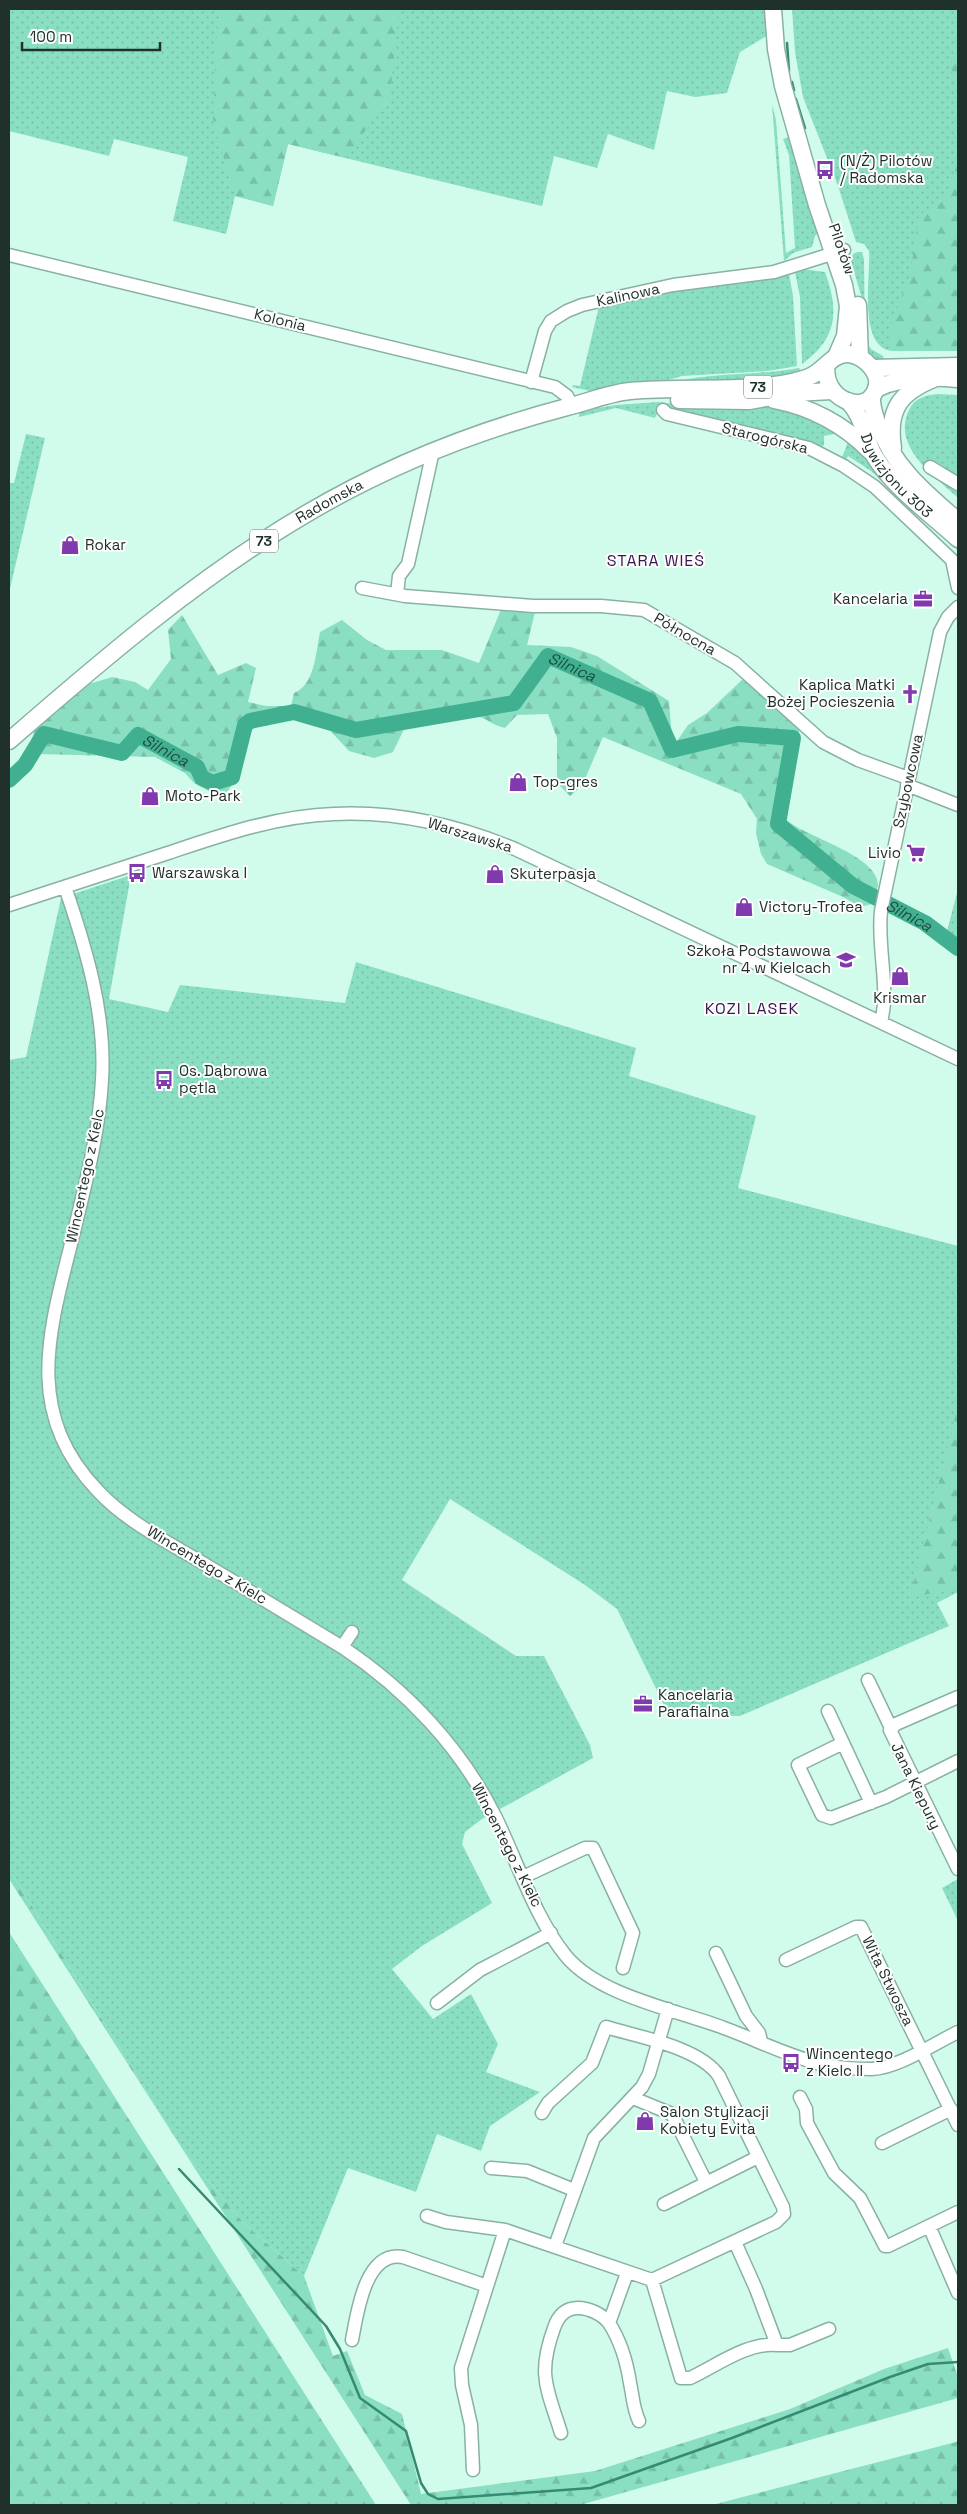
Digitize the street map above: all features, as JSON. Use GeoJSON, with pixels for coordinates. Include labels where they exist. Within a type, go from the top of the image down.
{"type":"FeatureCollection","features":[{"type":"Feature","properties":{"kind":"main road","name":"Pilotów"},"geometry":{"type":"LineString","coordinates":[[773,9],[779,68],[817,205],[856,292],[860,357]]}},
{"type":"Feature","properties":{"kind":"main road","name":"Pilotów"},"geometry":{"type":"LineString","coordinates":[[832,361],[845,336],[848,306],[839,252]]}},
{"type":"Feature","properties":{"kind":"main road"},"geometry":{"type":"LineString","coordinates":[[874,392],[876,376],[872,368],[860,357],[846,354],[832,361],[826,378],[831,391],[848,402],[862,401],[874,392],[904,381],[936,378],[958,379]]}},
{"type":"Feature","properties":{"kind":"main road","name":"Radomska"},"geometry":{"type":"LineString","coordinates":[[9,741],[100,663],[252,549],[342,494],[433,451],[515,422],[629,391],[757,387],[812,376],[832,361]]}},
{"type":"Feature","properties":{"kind":"main road"},"geometry":{"type":"LineString","coordinates":[[872,368],[958,366]]}},
{"type":"Feature","properties":{"kind":"main road"},"geometry":{"type":"LineString","coordinates":[[900,466],[891,433],[894,412],[899,402],[914,388],[936,378]]}},
{"type":"Feature","properties":{"kind":"main road","name":"Radomska"},"geometry":{"type":"LineString","coordinates":[[592,401],[654,398],[734,402],[769,399],[795,393],[831,391]]}},
{"type":"Feature","properties":{"kind":"main road","name":"Dywizjonu 303"},"geometry":{"type":"LineString","coordinates":[[874,392],[872,405],[882,435],[900,466],[958,521]]}},
{"type":"Feature","properties":{"kind":"main road"},"geometry":{"type":"LineString","coordinates":[[769,399],[792,404],[834,422],[853,435],[875,456]]}},
{"type":"Feature","properties":{"kind":"main road","name":"Dywizjonu 303"},"geometry":{"type":"LineString","coordinates":[[848,402],[861,419],[875,456],[890,475],[958,539]]}},
{"type":"Feature","properties":{"kind":"street","name":"Kalinowa"},"geometry":{"type":"LineString","coordinates":[[531,382],[545,331],[551,321],[567,310],[673,285],[774,272],[839,252]]}},
{"type":"Feature","properties":{"kind":"street","name":"Kolonia"},"geometry":{"type":"LineString","coordinates":[[9,255],[531,382],[550,388],[565,408]]}},
{"type":"Feature","properties":{"kind":"street","name":"Starogórska"},"geometry":{"type":"LineString","coordinates":[[663,410],[667,414],[809,448],[844,466],[875,487],[947,556],[954,565],[958,588]]}},
{"type":"Feature","properties":{"kind":"street"},"geometry":{"type":"LineString","coordinates":[[397,594],[399,576],[408,564],[433,451]]}},
{"type":"Feature","properties":{"kind":"street"},"geometry":{"type":"LineString","coordinates":[[930,467],[958,484]]}},
{"type":"Feature","properties":{"kind":"street","name":"Północna"},"geometry":{"type":"LineString","coordinates":[[362,588],[397,594],[533,606],[602,606],[644,610],[735,663],[823,742],[858,760],[958,804]]}},
{"type":"Feature","properties":{"kind":"street","name":"Szybowcowa"},"geometry":{"type":"LineString","coordinates":[[881,1022],[884,1009],[880,946],[881,912],[885,890],[940,632],[948,617],[958,607]]}},
{"type":"Feature","properties":{"kind":"street","name":"Warszawska"},"geometry":{"type":"LineString","coordinates":[[9,905],[240,829],[285,820],[332,814],[364,814],[424,821],[458,828],[515,848],[958,1059]]}},
{"type":"Feature","properties":{"kind":"street","name":"Wincentego z Kielc"},"geometry":{"type":"LineString","coordinates":[[65,886],[90,971],[99,1021],[102,1073],[96,1134],[48,1342],[49,1391],[58,1428],[74,1461],[86,1478],[125,1516],[342,1648],[373,1670],[412,1703],[456,1755],[478,1786],[495,1816],[551,1933],[566,1956],[586,1975],[614,1989],[761,2041],[810,2061],[845,2068],[875,2069],[901,2060],[958,2032]]}},
{"type":"Feature","properties":{"kind":"street"},"geometry":{"type":"LineString","coordinates":[[342,1648],[352,1632]]}},
{"type":"Feature","properties":{"kind":"street","name":"Jana Kiepury"},"geometry":{"type":"LineString","coordinates":[[868,1680],[891,1728],[890,1733],[958,1869]]}},
{"type":"Feature","properties":{"kind":"street","name":"Jana Kiepury"},"geometry":{"type":"LineString","coordinates":[[891,1728],[904,1720],[958,1697]]}},
{"type":"Feature","properties":{"kind":"street"},"geometry":{"type":"LineString","coordinates":[[828,1711],[871,1803]]}},
{"type":"Feature","properties":{"kind":"street"},"geometry":{"type":"LineString","coordinates":[[843,1743],[798,1765],[824,1817],[831,1818],[871,1803],[958,1761]]}},
{"type":"Feature","properties":{"kind":"street"},"geometry":{"type":"LineString","coordinates":[[523,1877],[586,1848],[593,1848],[633,1933],[623,1968]]}},
{"type":"Feature","properties":{"kind":"street","name":"Wita Stwosza"},"geometry":{"type":"LineString","coordinates":[[786,1960],[856,1927],[860,1927],[958,2124]]}},
{"type":"Feature","properties":{"kind":"street"},"geometry":{"type":"LineString","coordinates":[[437,2003],[480,1970],[551,1933]]}},
{"type":"Feature","properties":{"kind":"street"},"geometry":{"type":"LineString","coordinates":[[716,1953],[746,2016],[759,2033],[761,2041]]}},
{"type":"Feature","properties":{"kind":"street"},"geometry":{"type":"LineString","coordinates":[[555,2246],[594,2138],[633,2098],[649,2074],[668,2009]]}},
{"type":"Feature","properties":{"kind":"street"},"geometry":{"type":"LineString","coordinates":[[427,2216],[446,2222],[505,2230],[652,2280],[735,2242],[782,2217],[783,2207],[716,2072],[702,2060],[658,2043],[606,2028],[592,2063],[548,2103],[542,2113]]}},
{"type":"Feature","properties":{"kind":"street"},"geometry":{"type":"LineString","coordinates":[[800,2097],[806,2109],[807,2123],[831,2168],[860,2198],[881,2243],[888,2246],[958,2212]]}},
{"type":"Feature","properties":{"kind":"street"},"geometry":{"type":"LineString","coordinates":[[633,2098],[672,2114],[706,2182]]}},
{"type":"Feature","properties":{"kind":"street"},"geometry":{"type":"LineString","coordinates":[[882,2143],[951,2109]]}},
{"type":"Feature","properties":{"kind":"street"},"geometry":{"type":"LineString","coordinates":[[664,2204],[758,2157]]}},
{"type":"Feature","properties":{"kind":"street"},"geometry":{"type":"LineString","coordinates":[[491,2168],[527,2171],[574,2190]]}},
{"type":"Feature","properties":{"kind":"street"},"geometry":{"type":"LineString","coordinates":[[929,2226],[958,2293]]}},
{"type":"Feature","properties":{"kind":"street"},"geometry":{"type":"LineString","coordinates":[[473,2470],[471,2425],[462,2385],[461,2368],[505,2230]]}},
{"type":"Feature","properties":{"kind":"street"},"geometry":{"type":"LineString","coordinates":[[735,2242],[756,2289],[777,2345]]}},
{"type":"Feature","properties":{"kind":"street"},"geometry":{"type":"LineString","coordinates":[[352,2340],[369,2275],[388,2258],[403,2257],[487,2286]]}},
{"type":"Feature","properties":{"kind":"street"},"geometry":{"type":"LineString","coordinates":[[609,2323],[627,2273]]}},
{"type":"Feature","properties":{"kind":"street"},"geometry":{"type":"LineString","coordinates":[[652,2280],[681,2378],[690,2378],[760,2345],[790,2346],[828,2329]]}},
{"type":"Feature","properties":{"kind":"street"},"geometry":{"type":"LineString","coordinates":[[561,2433],[547,2388],[544,2356],[556,2320],[567,2310],[582,2308],[600,2314],[609,2323],[616,2335],[624,2358],[631,2386],[632,2406],[639,2421]]}},
{"type":"Feature","properties":{"kind":"green space"},"geometry":{"type":"Polygon","coordinates":[[[9,9],[765,9],[768,35],[740,52],[727,93],[695,97],[667,91],[654,150],[608,134],[597,168],[554,156],[542,206],[288,144],[273,206],[235,196],[226,234],[173,221],[188,157],[114,139],[109,156],[9,131],[9,9]]]}},
{"type":"Feature","properties":{"kind":"green space"},"geometry":{"type":"Polygon","coordinates":[[[222,9],[399,9],[390,96],[346,158],[288,144],[273,206],[235,196],[213,121],[217,31],[222,9]]]}},
{"type":"Feature","properties":{"kind":"green space"},"geometry":{"type":"Polygon","coordinates":[[[792,9],[958,9],[958,351],[893,351],[882,347],[874,338],[868,309],[869,251],[864,244],[856,242],[838,186],[803,97],[795,52],[792,9]]]}},
{"type":"Feature","properties":{"kind":"green space"},"geometry":{"type":"Polygon","coordinates":[[[958,47],[958,97],[951,67],[954,49],[958,47]]]}},
{"type":"Feature","properties":{"kind":"green space"},"geometry":{"type":"Polygon","coordinates":[[[772,104],[776,120],[786,253],[795,248],[789,155],[783,139],[792,136],[821,229],[815,236],[812,247],[793,253],[784,261],[772,104]]]}},
{"type":"Feature","properties":{"kind":"green space"},"geometry":{"type":"Polygon","coordinates":[[[958,163],[958,351],[891,351],[891,325],[910,276],[919,215],[943,202],[958,163]]]}},
{"type":"Feature","properties":{"kind":"green space"},"geometry":{"type":"Polygon","coordinates":[[[862,252],[864,259],[865,339],[871,349],[883,356],[884,363],[871,358],[863,348],[862,299],[851,261],[853,254],[862,252]]]}},
{"type":"Feature","properties":{"kind":"green space"},"geometry":{"type":"Polygon","coordinates":[[[802,269],[825,272],[830,286],[833,311],[829,334],[814,354],[802,364],[800,297],[795,272],[789,274],[793,296],[797,366],[768,371],[682,376],[662,382],[630,384],[590,391],[572,387],[573,385],[580,386],[599,306],[656,293],[802,269]]]}},
{"type":"Feature","properties":{"kind":"green space"},"geometry":{"type":"Polygon","coordinates":[[[799,368],[803,374],[777,379],[666,384],[698,378],[799,368]]]}},
{"type":"Feature","properties":{"kind":"green space"},"geometry":{"type":"Polygon","coordinates":[[[938,394],[958,395],[958,479],[944,471],[945,467],[936,462],[932,464],[958,487],[958,498],[918,460],[906,436],[905,424],[911,406],[921,398],[938,394]]]}},
{"type":"Feature","properties":{"kind":"green space"},"geometry":{"type":"Polygon","coordinates":[[[658,402],[723,410],[787,406],[839,433],[824,436],[824,445],[820,448],[671,411],[670,407],[660,406],[655,418],[616,408],[579,417],[580,411],[616,405],[658,402]]]}},
{"type":"Feature","properties":{"kind":"green space"},"geometry":{"type":"Polygon","coordinates":[[[26,434],[45,438],[9,593],[9,483],[14,483],[26,434]]]}},
{"type":"Feature","properties":{"kind":"green space"},"geometry":{"type":"Polygon","coordinates":[[[850,437],[958,545],[958,551],[916,510],[913,512],[906,510],[910,506],[871,471],[848,456],[844,462],[841,460],[850,437]]]}},
{"type":"Feature","properties":{"kind":"green space"},"geometry":{"type":"Polygon","coordinates":[[[502,607],[536,608],[527,645],[571,647],[597,656],[669,701],[672,739],[677,741],[688,725],[707,713],[744,678],[800,727],[784,811],[785,819],[854,856],[866,865],[875,874],[878,885],[872,904],[860,907],[843,897],[767,864],[761,854],[756,833],[757,819],[741,794],[603,737],[582,786],[570,796],[557,783],[557,738],[548,714],[517,715],[505,728],[474,716],[444,718],[406,725],[393,752],[374,758],[349,751],[324,724],[293,713],[246,727],[242,766],[234,782],[221,798],[194,783],[185,773],[155,757],[37,754],[30,748],[35,728],[83,686],[112,677],[135,682],[148,690],[171,659],[168,630],[182,615],[218,675],[246,663],[256,668],[248,702],[266,706],[291,706],[294,693],[301,689],[310,675],[316,658],[320,632],[342,620],[367,640],[386,650],[442,650],[479,663],[502,607]]]}},
{"type":"Feature","properties":{"kind":"green space"},"geometry":{"type":"Polygon","coordinates":[[[131,875],[109,999],[168,1012],[180,985],[345,1003],[356,962],[636,1048],[629,1076],[756,1116],[738,1188],[958,1246],[958,1592],[937,1603],[949,1626],[740,1716],[669,1715],[617,1609],[585,1585],[450,1499],[402,1580],[516,1656],[544,1656],[590,1745],[593,1758],[482,1819],[465,1832],[462,1844],[492,1903],[422,1946],[392,1969],[433,2019],[471,1994],[498,2044],[486,2072],[540,2092],[490,2126],[481,2151],[437,2134],[416,2192],[348,2168],[304,2276],[242,2221],[183,2150],[9,1869],[9,1060],[26,1057],[61,898],[131,875]]]}},
{"type":"Feature","properties":{"kind":"green space"},"geometry":{"type":"Polygon","coordinates":[[[958,889],[958,939],[947,931],[958,889]]]}},
{"type":"Feature","properties":{"kind":"green space"},"geometry":{"type":"Polygon","coordinates":[[[958,1406],[958,1589],[910,1597],[958,1406]]]}},
{"type":"Feature","properties":{"kind":"green space"},"geometry":{"type":"Polygon","coordinates":[[[9,1869],[182,2149],[9,1879],[9,1869]]]}},
{"type":"Feature","properties":{"kind":"green space"},"geometry":{"type":"Polygon","coordinates":[[[958,1879],[958,1921],[942,1888],[958,1879]]]}},
{"type":"Feature","properties":{"kind":"green space"},"geometry":{"type":"Polygon","coordinates":[[[9,1932],[376,2505],[9,2505],[9,1932]]]}},
{"type":"Feature","properties":{"kind":"green space"},"geometry":{"type":"Polygon","coordinates":[[[183,2150],[242,2221],[304,2276],[333,2356],[347,2351],[365,2395],[402,2414],[421,2494],[595,2471],[790,2409],[884,2369],[948,2348],[958,2377],[958,2398],[580,2505],[411,2505],[183,2150]]]}},
{"type":"Feature","properties":{"kind":"green space"},"geometry":{"type":"Polygon","coordinates":[[[958,2441],[958,2505],[712,2505],[956,2442],[958,2441]]]}},
{"type":"Feature","properties":{"kind":"waterway"},"geometry":{"type":"LineString","coordinates":[[787,43],[789,71]]}},
{"type":"Feature","properties":{"kind":"waterway"},"geometry":{"type":"LineString","coordinates":[[792,82],[794,90]]}},
{"type":"Feature","properties":{"kind":"waterway"},"geometry":{"type":"LineString","coordinates":[[796,99],[805,128]]}},
{"type":"Feature","properties":{"kind":"waterway","name":"Silnica"},"geometry":{"type":"LineString","coordinates":[[9,780],[25,765],[44,734],[122,753],[138,735],[197,767],[202,778],[213,783],[232,777],[245,725],[250,721],[294,712],[356,730],[514,703],[548,656],[650,701],[672,750],[738,734],[793,738],[778,824],[853,886],[925,923],[958,948]]}},
{"type":"Feature","properties":{"kind":"waterway"},"geometry":{"type":"LineString","coordinates":[[179,2169],[326,2326],[340,2349],[360,2398],[406,2431],[421,2483],[428,2494],[438,2499],[591,2488],[732,2438],[890,2377],[928,2364],[958,2362]]}},
{"type":"Feature","properties":{"kind":"place","name":"(N/Ż) Pilotów / Radomska"},"geometry":{"type":"Point","coordinates":[825,170]}},
{"type":"Feature","properties":{"kind":"place","name":"Rokar"},"geometry":{"type":"Point","coordinates":[70,545]}},
{"type":"Feature","properties":{"kind":"place","name":"Kancelaria"},"geometry":{"type":"Point","coordinates":[923,599]}},
{"type":"Feature","properties":{"kind":"place","name":"Kaplica Matki Bożej Pocieszenia"},"geometry":{"type":"Point","coordinates":[910,694]}},
{"type":"Feature","properties":{"kind":"place","name":"Top-gres"},"geometry":{"type":"Point","coordinates":[518,782]}},
{"type":"Feature","properties":{"kind":"place","name":"Moto-Park"},"geometry":{"type":"Point","coordinates":[150,796]}},
{"type":"Feature","properties":{"kind":"place","name":"Livio"},"geometry":{"type":"Point","coordinates":[916,853]}},
{"type":"Feature","properties":{"kind":"place","name":"Warszawska I"},"geometry":{"type":"Point","coordinates":[137,873]}},
{"type":"Feature","properties":{"kind":"place","name":"Skuterpasja"},"geometry":{"type":"Point","coordinates":[495,874]}},
{"type":"Feature","properties":{"kind":"place","name":"Victory-Trofea"},"geometry":{"type":"Point","coordinates":[744,907]}},
{"type":"Feature","properties":{"kind":"place","name":"Szkoła Podstawowa nr 4 w Kielcach"},"geometry":{"type":"Point","coordinates":[846,960]}},
{"type":"Feature","properties":{"kind":"place","name":"Krismar"},"geometry":{"type":"Point","coordinates":[900,976]}},
{"type":"Feature","properties":{"kind":"place","name":"Os. Dąbrowa pętla"},"geometry":{"type":"Point","coordinates":[164,1080]}},
{"type":"Feature","properties":{"kind":"place","name":"Kancelaria Parafialna"},"geometry":{"type":"Point","coordinates":[643,1704]}},
{"type":"Feature","properties":{"kind":"place","name":"Wincentego z Kielc II"},"geometry":{"type":"Point","coordinates":[791,2063]}},
{"type":"Feature","properties":{"kind":"place","name":"Salon Stylizacji Kobiety Evita"},"geometry":{"type":"Point","coordinates":[645,2121]}},
{"type":"Feature","properties":{"kind":"district","name":"STARA WIEŚ"},"geometry":{"type":"Point","coordinates":[656,560]}},
{"type":"Feature","properties":{"kind":"district","name":"KOZI LASEK"},"geometry":{"type":"Point","coordinates":[752,1008]}}]}
